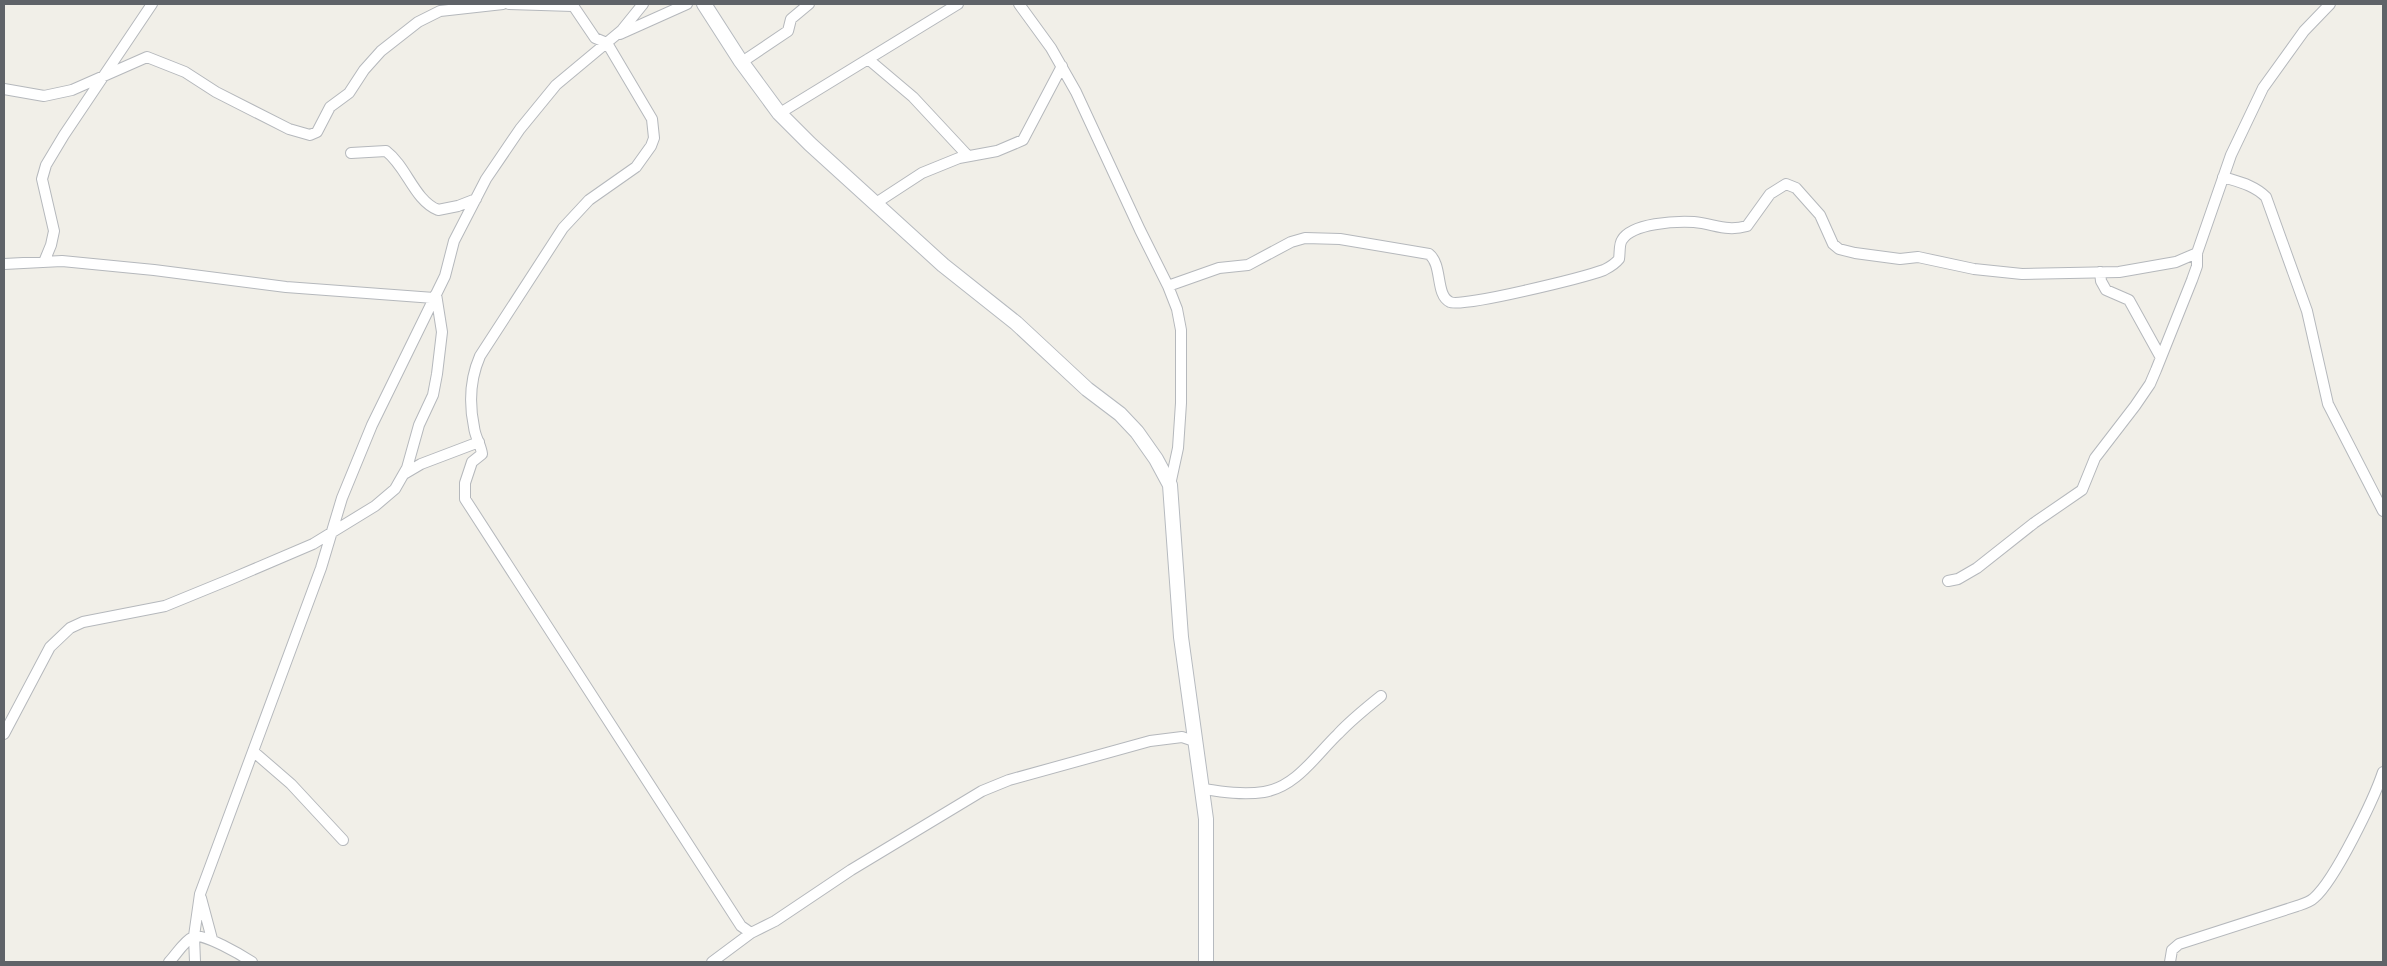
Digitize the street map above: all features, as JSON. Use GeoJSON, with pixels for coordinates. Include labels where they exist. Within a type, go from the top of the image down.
{"type":"FeatureCollection","features":[{"type":"Feature","properties":{"kind":"street"},"geometry":{"type":"LineString","coordinates":[[44,262],[52,240],[54,227],[44,187],[43,173],[64,135],[152,4]]}},
{"type":"Feature","properties":{"kind":"street"},"geometry":{"type":"LineString","coordinates":[[4,89],[44,96],[72,90],[147,56],[185,72],[216,92],[288,129],[310,135],[317,132],[330,107],[349,93],[364,70],[381,51],[418,22],[441,7],[503,4]]}},
{"type":"Feature","properties":{"kind":"street"},"geometry":{"type":"LineString","coordinates":[[509,4],[572,5],[595,38],[611,39],[687,4]]}},
{"type":"Feature","properties":{"kind":"street"},"geometry":{"type":"LineString","coordinates":[[195,962],[194,936],[200,894],[220,836],[254,752],[293,640],[321,568],[342,498],[372,425],[445,276],[454,241],[476,199],[513,138],[556,84],[611,39],[643,4]]}},
{"type":"Feature","properties":{"kind":"street"},"geometry":{"type":"LineString","coordinates":[[704,4],[742,62],[780,113],[810,144],[943,265],[1016,323],[1087,389],[1120,414],[1137,432],[1156,459],[1170,485]]}},
{"type":"Feature","properties":{"kind":"street"},"geometry":{"type":"LineString","coordinates":[[742,62],[788,31],[791,19],[809,4]]}},
{"type":"Feature","properties":{"kind":"street"},"geometry":{"type":"LineString","coordinates":[[780,113],[958,4]]}},
{"type":"Feature","properties":{"kind":"street"},"geometry":{"type":"LineString","coordinates":[[1019,4],[1062,66],[1076,92],[1177,308],[1181,330],[1178,448],[1170,485],[1181,637],[1194,741],[1203,788],[1207,847],[1206,962]]}},
{"type":"Feature","properties":{"kind":"street"},"geometry":{"type":"LineString","coordinates":[[1948,581],[1958,579],[1977,568],[2082,490],[2095,458],[2150,384],[2197,266],[2197,252],[2231,154],[2263,88],[2304,32],[2330,4]]}},
{"type":"Feature","properties":{"kind":"street"},"geometry":{"type":"LineString","coordinates":[[611,39],[652,120],[654,138],[651,146],[636,167],[589,200],[563,228],[480,356],[471,388],[474,428],[482,454],[472,462],[468,473],[465,483],[467,504],[571,660],[630,756],[720,891],[734,916],[741,926],[751,932]]}},
{"type":"Feature","properties":{"kind":"street"},"geometry":{"type":"LineString","coordinates":[[868,59],[913,97],[968,156]]}},
{"type":"Feature","properties":{"kind":"street"},"geometry":{"type":"LineString","coordinates":[[876,203],[922,173],[968,156],[997,151],[1024,140],[1062,66]]}},
{"type":"Feature","properties":{"kind":"street"},"geometry":{"type":"LineString","coordinates":[[351,152],[386,151],[400,165],[427,204],[438,210],[452,208],[476,199]]}},
{"type":"Feature","properties":{"kind":"street"},"geometry":{"type":"LineString","coordinates":[[2223,177],[2259,190],[2266,197],[2307,311],[2328,404],[2383,511]]}},
{"type":"Feature","properties":{"kind":"street"},"geometry":{"type":"LineString","coordinates":[[1168,286],[1219,268],[1248,265],[1291,242],[1304,238],[1321,238],[1372,244],[1429,254],[1434,260],[1442,293],[1446,299],[1453,303],[1470,302],[1561,282],[1606,269],[1619,259],[1620,242],[1623,238],[1641,226],[1694,222],[1726,229],[1747,226],[1770,194],[1786,184],[1796,188],[1820,215],[1829,238],[1840,249],[1876,257],[1932,259],[1992,272],[2022,274],[2119,272],[2186,259],[2197,252]]}},
{"type":"Feature","properties":{"kind":"street"},"geometry":{"type":"LineString","coordinates":[[52,240],[62,262]]}},
{"type":"Feature","properties":{"kind":"street"},"geometry":{"type":"LineString","coordinates":[[4,264],[62,262],[154,270],[286,287],[435,296]]}},
{"type":"Feature","properties":{"kind":"street"},"geometry":{"type":"LineString","coordinates":[[2100,272],[2101,281],[2106,290],[2129,300],[2160,356]]}},
{"type":"Feature","properties":{"kind":"street"},"geometry":{"type":"LineString","coordinates":[[4,734],[50,647],[70,628],[89,620],[165,606],[313,544],[388,496],[404,474],[414,449],[419,424],[433,394],[442,332],[435,296]]}},
{"type":"Feature","properties":{"kind":"street"},"geometry":{"type":"LineString","coordinates":[[404,474],[427,462],[479,442]]}},
{"type":"Feature","properties":{"kind":"street"},"geometry":{"type":"LineString","coordinates":[[1203,788],[1246,793],[1265,792],[1281,786],[1297,776],[1337,735],[1381,696]]}},
{"type":"Feature","properties":{"kind":"street"},"geometry":{"type":"LineString","coordinates":[[712,962],[751,932],[783,916],[850,870],[966,798],[1010,780],[1150,741],[1182,737],[1194,741]]}},
{"type":"Feature","properties":{"kind":"street"},"geometry":{"type":"LineString","coordinates":[[254,752],[292,784],[343,840]]}},
{"type":"Feature","properties":{"kind":"street"},"geometry":{"type":"LineString","coordinates":[[2170,962],[2172,950],[2179,944],[2297,906],[2314,898],[2330,878],[2378,789],[2383,772]]}},
{"type":"Feature","properties":{"kind":"street"},"geometry":{"type":"LineString","coordinates":[[200,894],[212,939]]}},
{"type":"Feature","properties":{"kind":"street"},"geometry":{"type":"LineString","coordinates":[[170,962],[194,936],[204,936],[212,939],[252,962]]}}]}
